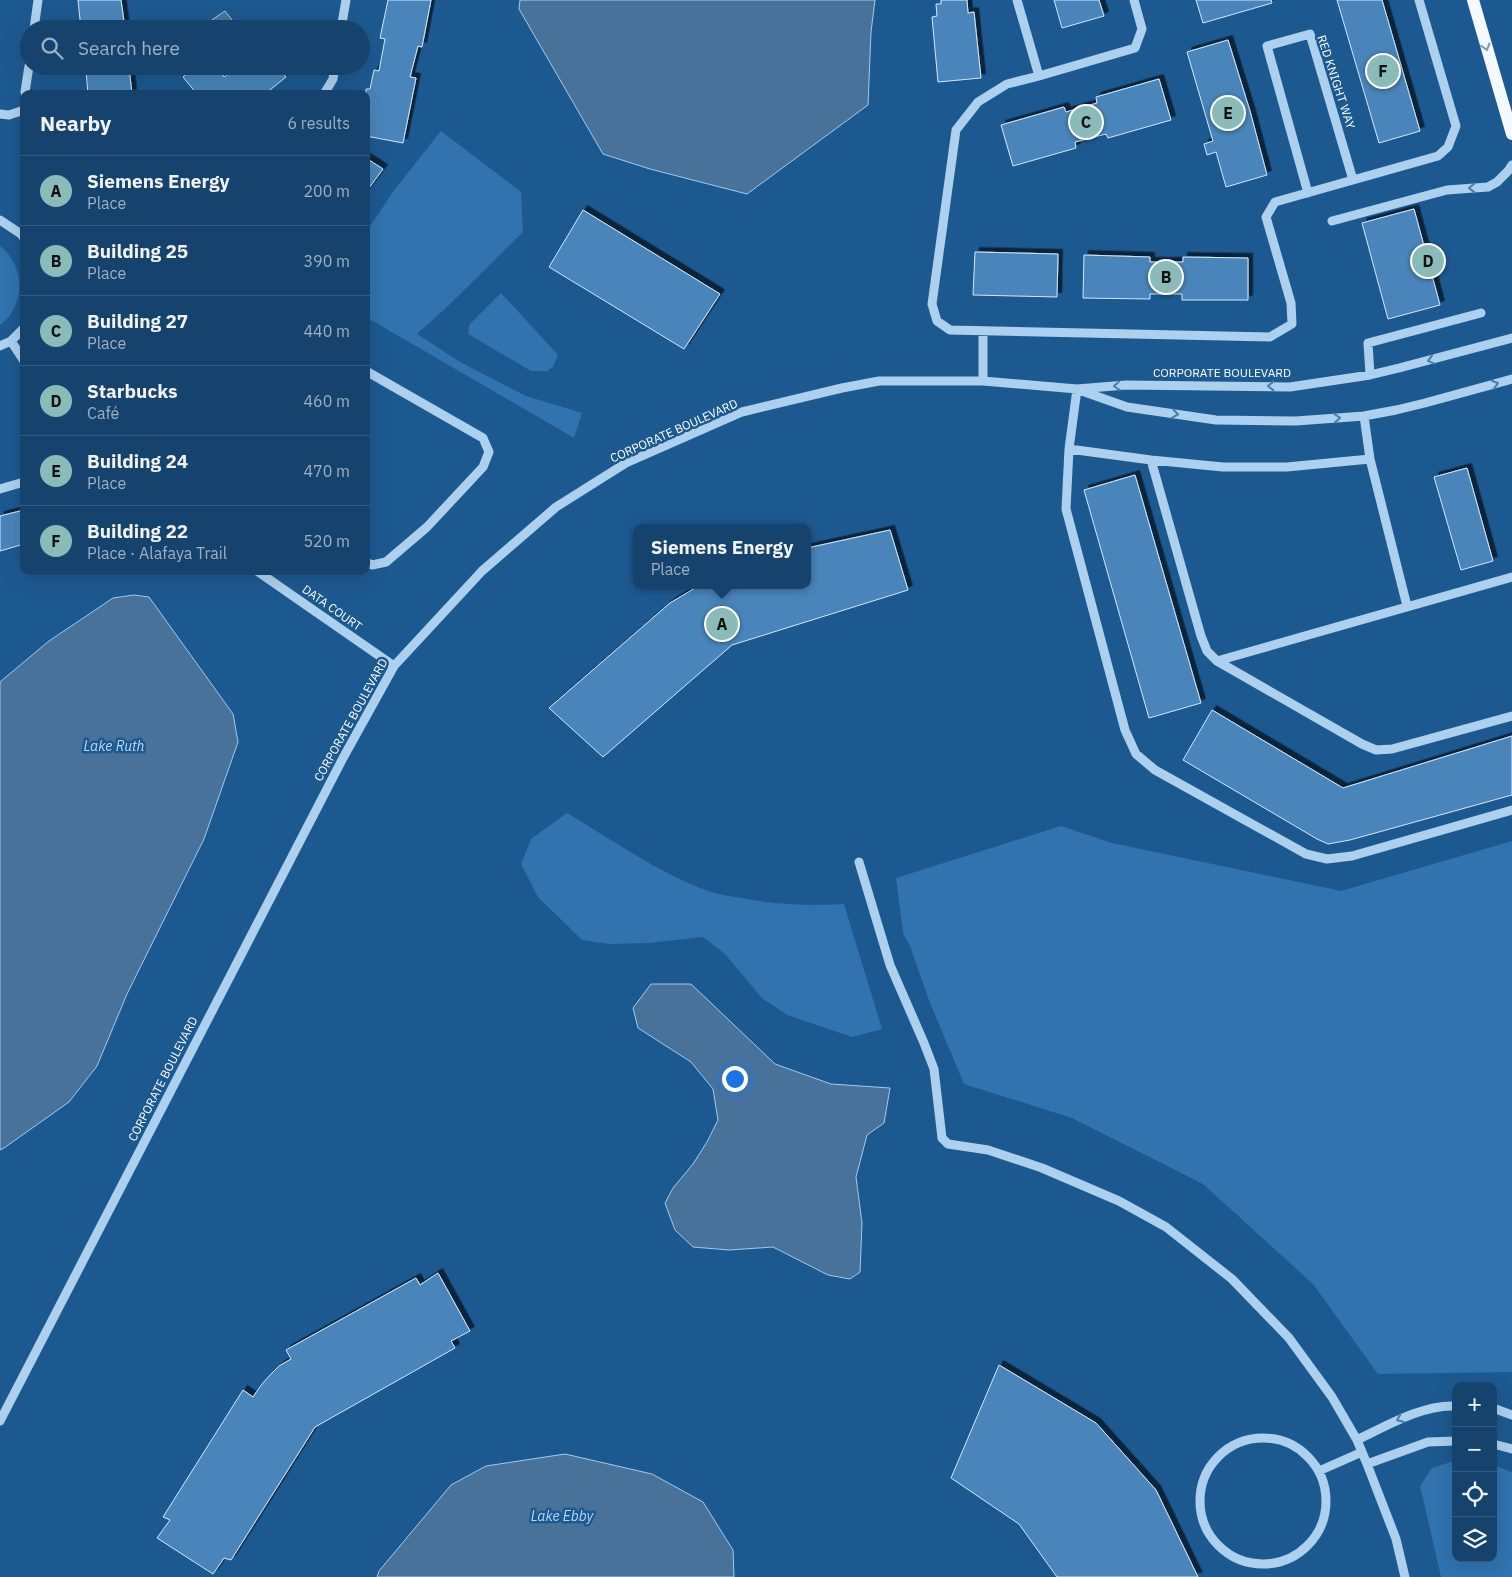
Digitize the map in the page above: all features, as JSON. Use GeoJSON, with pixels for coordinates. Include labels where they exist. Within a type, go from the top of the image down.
{"type":"FeatureCollection","features":[{"type":"Feature","properties":{"kind":"main road"},"geometry":{"type":"LineString","coordinates":[[1473,0],[1512,134]]}},
{"type":"Feature","properties":{"kind":"street"},"geometry":{"type":"LineString","coordinates":[[35,20],[38,0]]}},
{"type":"Feature","properties":{"kind":"street"},"geometry":{"type":"LineString","coordinates":[[343,20],[346,0]]}},
{"type":"Feature","properties":{"kind":"street"},"geometry":{"type":"LineString","coordinates":[[1017,0],[1039,76]]}},
{"type":"Feature","properties":{"kind":"street"},"geometry":{"type":"LineString","coordinates":[[1134,0],[1142,29],[1135,48],[1007,84],[978,102],[956,130],[932,304],[937,321],[950,330],[1270,337],[1292,324],[1291,303],[1266,217],[1275,202],[1438,156],[1448,147],[1456,126],[1419,0]]}},
{"type":"Feature","properties":{"kind":"street","name":"RED KNIGHT WAY"},"geometry":{"type":"LineString","coordinates":[[1308,193],[1267,46],[1301,36],[1310,34],[1353,180]]}},
{"type":"Feature","properties":{"kind":"street"},"geometry":{"type":"LineString","coordinates":[[25,90],[28,75]]}},
{"type":"Feature","properties":{"kind":"street"},"geometry":{"type":"LineString","coordinates":[[326,90],[334,75]]}},
{"type":"Feature","properties":{"kind":"street"},"geometry":{"type":"LineString","coordinates":[[0,114],[9,115],[20,111]]}},
{"type":"Feature","properties":{"kind":"street"},"geometry":{"type":"LineString","coordinates":[[1332,221],[1447,190],[1488,187],[1497,182],[1512,165]]}},
{"type":"Feature","properties":{"kind":"street"},"geometry":{"type":"LineString","coordinates":[[0,220],[20,232]]}},
{"type":"Feature","properties":{"kind":"street"},"geometry":{"type":"LineString","coordinates":[[1370,375],[1368,343],[1481,312]]}},
{"type":"Feature","properties":{"kind":"street"},"geometry":{"type":"LineString","coordinates":[[983,330],[983,381]]}},
{"type":"Feature","properties":{"kind":"street"},"geometry":{"type":"LineString","coordinates":[[0,346],[11,341],[20,332]]}},
{"type":"Feature","properties":{"kind":"street","name":"CORPORATE BOULEVARD"},"geometry":{"type":"LineString","coordinates":[[0,1421],[339,767],[394,666],[489,564],[556,507],[626,463],[742,412],[879,381],[983,381],[1077,389],[1126,385],[1290,387],[1370,375],[1512,338]]}},
{"type":"Feature","properties":{"kind":"street"},"geometry":{"type":"LineString","coordinates":[[11,341],[20,355]]}},
{"type":"Feature","properties":{"kind":"street"},"geometry":{"type":"LineString","coordinates":[[370,373],[483,438],[489,452],[483,468],[427,527],[386,562],[370,564]]}},
{"type":"Feature","properties":{"kind":"street","name":"CORPORATE BOULEVARD"},"geometry":{"type":"LineString","coordinates":[[1077,389],[1127,407],[1216,420],[1296,421],[1364,416],[1425,403],[1512,379]]}},
{"type":"Feature","properties":{"kind":"street"},"geometry":{"type":"LineString","coordinates":[[1077,389],[1069,449],[1066,509],[1125,730],[1136,754],[1155,770],[1306,854],[1327,859],[1352,856],[1512,810]]}},
{"type":"Feature","properties":{"kind":"street"},"geometry":{"type":"LineString","coordinates":[[1364,416],[1370,459],[1407,606]]}},
{"type":"Feature","properties":{"kind":"street"},"geometry":{"type":"LineString","coordinates":[[1069,449],[1223,467],[1287,467],[1370,459]]}},
{"type":"Feature","properties":{"kind":"street"},"geometry":{"type":"LineString","coordinates":[[1151,460],[1201,636],[1207,651],[1217,661],[1355,740],[1376,750],[1392,749],[1512,716]]}},
{"type":"Feature","properties":{"kind":"street"},"geometry":{"type":"LineString","coordinates":[[0,489],[20,483]]}},
{"type":"Feature","properties":{"kind":"street","name":"DATA COURT"},"geometry":{"type":"LineString","coordinates":[[263,575],[394,666]]}},
{"type":"Feature","properties":{"kind":"street"},"geometry":{"type":"LineString","coordinates":[[1217,661],[1512,577]]}},
{"type":"Feature","properties":{"kind":"street"},"geometry":{"type":"LineString","coordinates":[[859,862],[890,965],[934,1069],[942,1138],[948,1144],[988,1150],[1042,1168],[1118,1201],[1166,1227],[1232,1279],[1289,1338],[1332,1397],[1368,1464],[1396,1539],[1405,1577]]}},
{"type":"Feature","properties":{"kind":"street"},"geometry":{"type":"LineString","coordinates":[[1356,1440],[1412,1414],[1446,1405],[1452,1406]]}},
{"type":"Feature","properties":{"kind":"street"},"geometry":{"type":"LineString","coordinates":[[1497,1409],[1512,1414]]}},
{"type":"Feature","properties":{"kind":"street"},"geometry":{"type":"LineString","coordinates":[[1263,1437],[1278,1439],[1294,1445],[1311,1459],[1319,1471],[1326,1492],[1323,1521],[1316,1536],[1294,1556],[1276,1562],[1260,1564],[1243,1560],[1229,1554],[1216,1543],[1207,1530],[1201,1512],[1200,1494],[1204,1479],[1212,1464],[1222,1453],[1235,1444],[1263,1437]]}},
{"type":"Feature","properties":{"kind":"street"},"geometry":{"type":"LineString","coordinates":[[1368,1464],[1428,1442],[1452,1441]]}},
{"type":"Feature","properties":{"kind":"street"},"geometry":{"type":"LineString","coordinates":[[1497,1445],[1512,1449]]}},
{"type":"Feature","properties":{"kind":"street"},"geometry":{"type":"LineString","coordinates":[[1319,1471],[1362,1452]]}},
{"type":"Feature","properties":{"kind":"shaded area"},"geometry":{"type":"Polygon","coordinates":[[[441,131],[521,192],[523,232],[417,334],[460,362],[526,396],[582,413],[574,438],[370,319],[370,226],[395,189],[441,131]]]}},
{"type":"Feature","properties":{"kind":"shaded area"},"geometry":{"type":"Polygon","coordinates":[[[0,246],[13,260],[19,278],[19,287],[18,296],[10,315],[0,325],[0,246]]]}},
{"type":"Feature","properties":{"kind":"shaded area"},"geometry":{"type":"Polygon","coordinates":[[[501,293],[558,355],[553,367],[547,371],[531,371],[468,334],[469,325],[501,293]]]}},
{"type":"Feature","properties":{"kind":"shaded area"},"geometry":{"type":"Polygon","coordinates":[[[567,813],[655,866],[692,885],[711,892],[780,904],[844,904],[882,1029],[852,1037],[787,1015],[762,998],[724,953],[703,937],[648,943],[609,944],[582,940],[538,897],[521,864],[531,839],[567,813]]]}},
{"type":"Feature","properties":{"kind":"shaded area"},"geometry":{"type":"Polygon","coordinates":[[[1061,826],[1112,843],[1341,891],[1512,841],[1512,1372],[1378,1374],[1313,1284],[1203,1184],[1072,1118],[964,1084],[930,1003],[910,946],[903,933],[896,878],[1061,826]]]}},
{"type":"Feature","properties":{"kind":"shaded area"},"geometry":{"type":"Polygon","coordinates":[[[1452,1462],[1452,1562],[1497,1562],[1497,1466],[1512,1472],[1512,1577],[1441,1577],[1420,1486],[1432,1468],[1452,1462]]]}},
{"type":"Feature","properties":{"kind":"water"},"geometry":{"type":"Polygon","coordinates":[[[520,0],[875,0],[871,32],[868,105],[747,194],[650,169],[603,154],[519,9],[520,0]]]}},
{"type":"Feature","properties":{"kind":"water"},"geometry":{"type":"Polygon","coordinates":[[[225,11],[232,20],[212,20],[225,11]]]}},
{"type":"Feature","properties":{"kind":"water","name":"Lake Ruth"},"geometry":{"type":"Polygon","coordinates":[[[134,595],[149,597],[233,714],[238,742],[204,839],[127,994],[97,1066],[69,1102],[0,1150],[0,682],[49,641],[113,598],[134,595]]]}},
{"type":"Feature","properties":{"kind":"water"},"geometry":{"type":"Polygon","coordinates":[[[651,984],[691,984],[775,1064],[831,1084],[890,1088],[884,1123],[867,1135],[856,1177],[862,1223],[860,1272],[850,1279],[828,1275],[773,1247],[729,1250],[693,1247],[675,1230],[665,1203],[673,1188],[693,1164],[718,1120],[713,1089],[691,1062],[638,1028],[633,1008],[651,984]]]}},
{"type":"Feature","properties":{"kind":"water","name":"Lake Ebby"},"geometry":{"type":"Polygon","coordinates":[[[565,1454],[652,1474],[703,1502],[733,1550],[734,1577],[377,1577],[379,1571],[451,1485],[486,1466],[565,1454]]]}},
{"type":"Feature","properties":{"kind":"building"},"geometry":{"type":"Polygon","coordinates":[[[78,0],[121,0],[124,20],[80,20],[78,0]]]}},
{"type":"Feature","properties":{"kind":"building"},"geometry":{"type":"Polygon","coordinates":[[[388,0],[431,0],[422,47],[418,46],[410,77],[416,78],[403,143],[370,137],[370,90],[366,89],[370,89],[374,70],[379,71],[385,39],[380,38],[388,0]]]}},
{"type":"Feature","properties":{"kind":"building"},"geometry":{"type":"Polygon","coordinates":[[[941,0],[967,0],[968,13],[974,12],[981,78],[938,82],[932,17],[937,16],[936,4],[941,4],[941,0]]]}},
{"type":"Feature","properties":{"kind":"building"},"geometry":{"type":"Polygon","coordinates":[[[1054,0],[1099,0],[1104,16],[1062,28],[1054,0]]]}},
{"type":"Feature","properties":{"kind":"building"},"geometry":{"type":"Polygon","coordinates":[[[1196,0],[1271,0],[1272,3],[1203,23],[1196,0]]]}},
{"type":"Feature","properties":{"kind":"building"},"geometry":{"type":"Polygon","coordinates":[[[1337,0],[1382,0],[1420,131],[1379,143],[1337,0]]]}},
{"type":"Feature","properties":{"kind":"building"},"geometry":{"type":"Polygon","coordinates":[[[1228,40],[1267,175],[1226,187],[1216,152],[1207,155],[1204,144],[1213,141],[1187,52],[1228,40]]]}},
{"type":"Feature","properties":{"kind":"building"},"geometry":{"type":"Polygon","coordinates":[[[86,75],[130,75],[132,90],[88,90],[86,75]]]}},
{"type":"Feature","properties":{"kind":"building"},"geometry":{"type":"Polygon","coordinates":[[[185,75],[222,75],[224,77],[226,75],[285,75],[286,77],[270,90],[194,90],[183,77],[185,75]]]}},
{"type":"Feature","properties":{"kind":"building"},"geometry":{"type":"Polygon","coordinates":[[[1159,79],[1171,120],[1108,138],[1106,134],[1075,142],[1076,148],[1013,166],[1001,125],[1064,107],[1066,112],[1097,103],[1096,97],[1159,79]]]}},
{"type":"Feature","properties":{"kind":"building"},"geometry":{"type":"Polygon","coordinates":[[[370,161],[383,169],[370,187],[370,161]]]}},
{"type":"Feature","properties":{"kind":"building"},"geometry":{"type":"Polygon","coordinates":[[[1414,209],[1440,305],[1388,319],[1362,223],[1414,209]]]}},
{"type":"Feature","properties":{"kind":"building"},"geometry":{"type":"Polygon","coordinates":[[[583,210],[720,294],[684,349],[549,267],[583,210]]]}},
{"type":"Feature","properties":{"kind":"building"},"geometry":{"type":"Polygon","coordinates":[[[975,252],[1058,254],[1057,297],[973,295],[975,252]]]}},
{"type":"Feature","properties":{"kind":"building"},"geometry":{"type":"Polygon","coordinates":[[[1084,255],[1150,257],[1150,262],[1183,262],[1183,257],[1248,258],[1248,300],[1182,300],[1182,294],[1150,294],[1150,299],[1083,298],[1084,255]]]}},
{"type":"Feature","properties":{"kind":"building"},"geometry":{"type":"Polygon","coordinates":[[[1467,468],[1493,561],[1461,570],[1434,477],[1467,468]]]}},
{"type":"Feature","properties":{"kind":"building"},"geometry":{"type":"Polygon","coordinates":[[[1135,475],[1201,703],[1149,718],[1084,490],[1135,475]]]}},
{"type":"Feature","properties":{"kind":"building"},"geometry":{"type":"Polygon","coordinates":[[[20,511],[20,545],[0,551],[0,516],[20,511]]]}},
{"type":"Feature","properties":{"kind":"building"},"geometry":{"type":"Polygon","coordinates":[[[890,530],[908,590],[732,645],[603,757],[549,708],[670,603],[693,589],[811,589],[811,547],[890,530]]]}},
{"type":"Feature","properties":{"kind":"building"},"geometry":{"type":"Polygon","coordinates":[[[1212,710],[1343,788],[1512,736],[1512,795],[1350,840],[1328,844],[1183,760],[1212,710]]]}},
{"type":"Feature","properties":{"kind":"building"},"geometry":{"type":"Polygon","coordinates":[[[438,1273],[470,1331],[451,1341],[455,1348],[315,1427],[231,1560],[224,1558],[213,1574],[157,1538],[170,1520],[163,1517],[243,1390],[253,1397],[279,1366],[291,1359],[286,1350],[416,1278],[420,1285],[438,1273]]]}},
{"type":"Feature","properties":{"kind":"building"},"geometry":{"type":"Polygon","coordinates":[[[999,1365],[1096,1423],[1156,1490],[1198,1577],[1057,1577],[1019,1524],[951,1478],[999,1365]]]}},
{"type":"Feature","properties":{"kind":"place","name":"Building 22"},"geometry":{"type":"Point","coordinates":[1383,71]}},
{"type":"Feature","properties":{"kind":"place","name":"Building 24"},"geometry":{"type":"Point","coordinates":[1228,113]}},
{"type":"Feature","properties":{"kind":"place","name":"Building 27"},"geometry":{"type":"Point","coordinates":[1086,122]}},
{"type":"Feature","properties":{"kind":"place","name":"Starbucks"},"geometry":{"type":"Point","coordinates":[1428,261]}},
{"type":"Feature","properties":{"kind":"place","name":"Building 25"},"geometry":{"type":"Point","coordinates":[1166,277]}},
{"type":"Feature","properties":{"kind":"place","name":"Siemens Energy"},"geometry":{"type":"Point","coordinates":[722,624]}}]}
